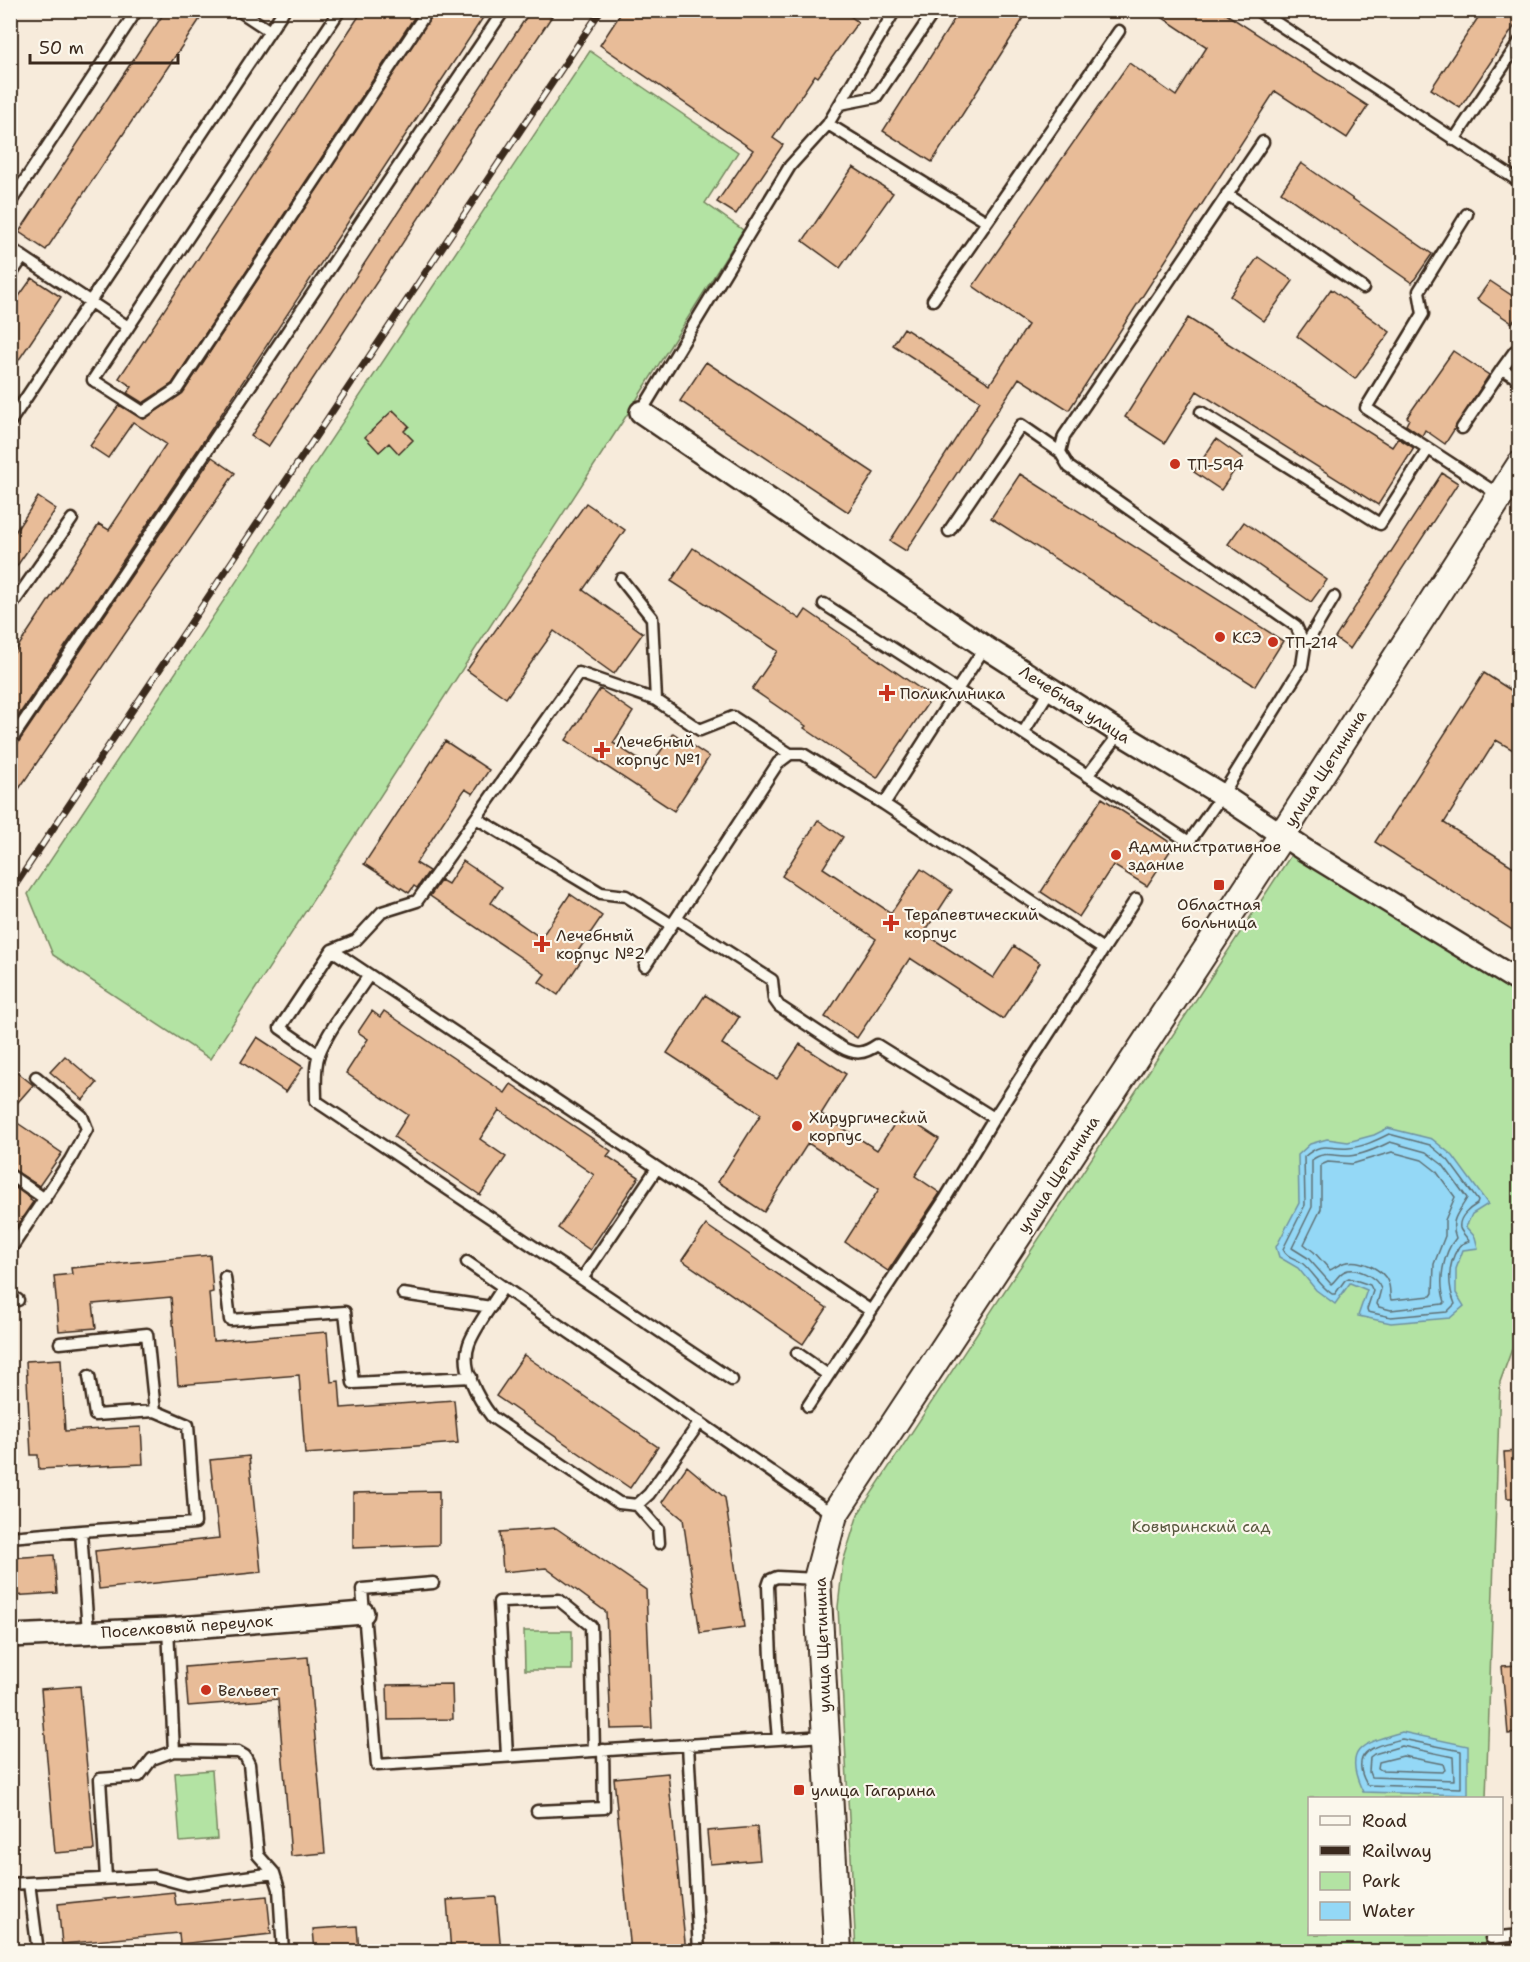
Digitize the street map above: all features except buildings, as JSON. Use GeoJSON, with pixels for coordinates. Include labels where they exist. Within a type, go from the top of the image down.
{"type":"FeatureCollection","features":[{"type":"Feature","properties":{"kind":"street","name":"Лечебная улица"},"geometry":{"type":"LineString","coordinates":[[641,412],[986,647],[1282,835],[1520,982]]}},
{"type":"Feature","properties":{"kind":"street","name":"улица Щетинина"},"geometry":{"type":"LineString","coordinates":[[838,1952],[817,1579],[834,1515],[1282,835],[1520,465]]}},
{"type":"Feature","properties":{"kind":"street","name":"Поселковый переулок"},"geometry":{"type":"LineString","coordinates":[[10,1636],[168,1629],[363,1613]]}},
{"type":"Feature","properties":{"kind":"lane"},"geometry":{"type":"LineString","coordinates":[[10,203],[137,10]]}},
{"type":"Feature","properties":{"kind":"lane"},"geometry":{"type":"LineString","coordinates":[[238,10],[270,31]]}},
{"type":"Feature","properties":{"kind":"lane"},"geometry":{"type":"LineString","coordinates":[[10,422],[284,10]]}},
{"type":"Feature","properties":{"kind":"lane"},"geometry":{"type":"LineString","coordinates":[[340,10],[93,380],[143,412],[177,389],[428,10]]}},
{"type":"Feature","properties":{"kind":"lane"},"geometry":{"type":"LineString","coordinates":[[10,742],[504,10]]}},
{"type":"Feature","properties":{"kind":"lane"},"geometry":{"type":"LineString","coordinates":[[641,412],[790,166],[828,124],[896,10]]}},
{"type":"Feature","properties":{"kind":"lane"},"geometry":{"type":"LineString","coordinates":[[840,104],[876,97],[935,10]]}},
{"type":"Feature","properties":{"kind":"lane"},"geometry":{"type":"LineString","coordinates":[[1257,10],[1520,182]]}},
{"type":"Feature","properties":{"kind":"lane"},"geometry":{"type":"LineString","coordinates":[[933,300],[1119,31]]}},
{"type":"Feature","properties":{"kind":"lane"},"geometry":{"type":"LineString","coordinates":[[1454,140],[1520,41]]}},
{"type":"Feature","properties":{"kind":"lane"},"geometry":{"type":"LineString","coordinates":[[828,124],[987,222]]}},
{"type":"Feature","properties":{"kind":"lane"},"geometry":{"type":"LineString","coordinates":[[1060,452],[1064,436],[1263,142]]}},
{"type":"Feature","properties":{"kind":"lane"},"geometry":{"type":"LineString","coordinates":[[1227,195],[1363,288]]}},
{"type":"Feature","properties":{"kind":"lane"},"geometry":{"type":"LineString","coordinates":[[1467,214],[1419,291],[1423,314],[1366,408],[1500,496]]}},
{"type":"Feature","properties":{"kind":"lane"},"geometry":{"type":"LineString","coordinates":[[10,248],[128,327]]}},
{"type":"Feature","properties":{"kind":"lane"},"geometry":{"type":"LineString","coordinates":[[10,276],[23,256]]}},
{"type":"Feature","properties":{"kind":"lane"},"geometry":{"type":"LineString","coordinates":[[1462,428],[1515,351]]}},
{"type":"Feature","properties":{"kind":"lane"},"geometry":{"type":"LineString","coordinates":[[1502,369],[1520,380]]}},
{"type":"Feature","properties":{"kind":"lane"},"geometry":{"type":"LineString","coordinates":[[1202,412],[1380,524],[1428,449]]}},
{"type":"Feature","properties":{"kind":"lane"},"geometry":{"type":"LineString","coordinates":[[949,531],[1021,425],[1060,452],[1070,467],[1296,626],[1305,646]]}},
{"type":"Feature","properties":{"kind":"lane"},"geometry":{"type":"LineString","coordinates":[[10,608],[72,519]]}},
{"type":"Feature","properties":{"kind":"lane"},"geometry":{"type":"LineString","coordinates":[[621,579],[652,618],[656,700]]}},
{"type":"Feature","properties":{"kind":"lane"},"geometry":{"type":"LineString","coordinates":[[824,604],[1189,843],[1222,795],[1302,666],[1305,646],[1334,597]]}},
{"type":"Feature","properties":{"kind":"lane"},"geometry":{"type":"LineString","coordinates":[[884,804],[986,647]]}},
{"type":"Feature","properties":{"kind":"lane"},"geometry":{"type":"LineString","coordinates":[[319,1055],[280,1028],[333,950],[356,940],[382,912],[417,901],[579,673],[656,700],[700,730],[733,717],[790,754],[803,754],[884,804],[1103,949]]}},
{"type":"Feature","properties":{"kind":"lane"},"geometry":{"type":"LineString","coordinates":[[1023,734],[1051,688]]}},
{"type":"Feature","properties":{"kind":"lane"},"geometry":{"type":"LineString","coordinates":[[1087,776],[1120,733]]}},
{"type":"Feature","properties":{"kind":"lane"},"geometry":{"type":"LineString","coordinates":[[645,966],[778,763],[790,754]]}},
{"type":"Feature","properties":{"kind":"lane"},"geometry":{"type":"LineString","coordinates":[[476,818],[601,893],[626,896],[675,922],[772,980],[774,999],[779,1006],[841,1047],[850,1052],[859,1053],[869,1051],[877,1045],[994,1118]]}},
{"type":"Feature","properties":{"kind":"lane"},"geometry":{"type":"LineString","coordinates":[[808,1406],[945,1199],[994,1118],[1136,899]]}},
{"type":"Feature","properties":{"kind":"lane"},"geometry":{"type":"LineString","coordinates":[[333,950],[871,1311]]}},
{"type":"Feature","properties":{"kind":"lane"},"geometry":{"type":"LineString","coordinates":[[369,975],[319,1055],[316,1101],[732,1380]]}},
{"type":"Feature","properties":{"kind":"lane"},"geometry":{"type":"LineString","coordinates":[[11,1250],[87,1129],[82,1116],[36,1077]]}},
{"type":"Feature","properties":{"kind":"lane"},"geometry":{"type":"LineString","coordinates":[[582,1279],[657,1168]]}},
{"type":"Feature","properties":{"kind":"lane"},"geometry":{"type":"LineString","coordinates":[[10,1175],[45,1199]]}},
{"type":"Feature","properties":{"kind":"lane"},"geometry":{"type":"LineString","coordinates":[[467,1262],[834,1515]]}},
{"type":"Feature","properties":{"kind":"lane"},"geometry":{"type":"LineString","coordinates":[[225,1277],[230,1320],[345,1312],[354,1383],[471,1377]]}},
{"type":"Feature","properties":{"kind":"lane"},"geometry":{"type":"LineString","coordinates":[[503,1287],[469,1343],[467,1353],[471,1377],[481,1403],[492,1417],[619,1503],[637,1505],[658,1529],[659,1543]]}},
{"type":"Feature","properties":{"kind":"lane"},"geometry":{"type":"LineString","coordinates":[[403,1294],[491,1307]]}},
{"type":"Feature","properties":{"kind":"lane"},"geometry":{"type":"LineString","coordinates":[[60,1343],[147,1334],[155,1411]]}},
{"type":"Feature","properties":{"kind":"lane"},"geometry":{"type":"LineString","coordinates":[[797,1353],[828,1375]]}},
{"type":"Feature","properties":{"kind":"lane"},"geometry":{"type":"LineString","coordinates":[[10,1537],[195,1523],[188,1425],[155,1411],[95,1415],[89,1376]]}},
{"type":"Feature","properties":{"kind":"lane"},"geometry":{"type":"LineString","coordinates":[[637,1505],[649,1494],[700,1422]]}},
{"type":"Feature","properties":{"kind":"lane"},"geometry":{"type":"LineString","coordinates":[[81,1532],[88,1632]]}},
{"type":"Feature","properties":{"kind":"lane"},"geometry":{"type":"LineString","coordinates":[[778,1739],[768,1586],[770,1580],[777,1577],[817,1579]]}},
{"type":"Feature","properties":{"kind":"lane"},"geometry":{"type":"LineString","coordinates":[[433,1583],[362,1589],[377,1765],[825,1736]]}},
{"type":"Feature","properties":{"kind":"lane"},"geometry":{"type":"LineString","coordinates":[[507,1756],[499,1602],[559,1600],[591,1626],[598,1750],[604,1808],[537,1811]]}},
{"type":"Feature","properties":{"kind":"lane"},"geometry":{"type":"LineString","coordinates":[[168,1629],[174,1751]]}},
{"type":"Feature","properties":{"kind":"lane"},"geometry":{"type":"LineString","coordinates":[[688,1745],[699,1952]]}},
{"type":"Feature","properties":{"kind":"lane"},"geometry":{"type":"LineString","coordinates":[[106,1878],[100,1779],[139,1776],[152,1759],[174,1751],[238,1752],[245,1756],[249,1764],[258,1855],[274,1873],[279,1889],[282,1952]]}},
{"type":"Feature","properties":{"kind":"lane"},"geometry":{"type":"LineString","coordinates":[[10,1884],[154,1876],[188,1885],[274,1873]]}},
{"type":"Feature","properties":{"kind":"lane"},"geometry":{"type":"LineString","coordinates":[[29,1883],[38,1952]]}},
{"type":"Feature","properties":{"kind":"lane"},"geometry":{"type":"LineString","coordinates":[[1491,1938],[1520,1935]]}},
{"type":"Feature","properties":{"kind":"green space"},"geometry":{"type":"Polygon","coordinates":[[[590,51],[738,152],[705,203],[743,230],[632,407],[210,1059],[53,955],[28,894],[590,51]]]}},
{"type":"Feature","properties":{"kind":"green space","name":"Ковыринский сад"},"geometry":{"type":"Polygon","coordinates":[[[1295,849],[1519,992],[1520,1327],[1500,1382],[1486,1797],[1308,1797],[1308,1935],[1497,1935],[1499,1951],[856,1952],[838,1607],[843,1562],[858,1514],[1295,849]]]}},
{"type":"Feature","properties":{"kind":"green space"},"geometry":{"type":"Polygon","coordinates":[[[524,1631],[572,1631],[572,1670],[525,1670],[524,1631]]]}},
{"type":"Feature","properties":{"kind":"green space"},"geometry":{"type":"Polygon","coordinates":[[[212,1770],[217,1839],[180,1842],[175,1773],[212,1770]]]}},
{"type":"Feature","properties":{"kind":"water"},"geometry":{"type":"Polygon","coordinates":[[[1388,1128],[1432,1139],[1453,1156],[1488,1204],[1472,1214],[1466,1227],[1475,1237],[1478,1248],[1463,1250],[1456,1269],[1456,1293],[1464,1306],[1450,1318],[1391,1323],[1358,1316],[1367,1290],[1350,1283],[1335,1304],[1316,1290],[1298,1268],[1279,1257],[1276,1247],[1299,1203],[1298,1155],[1310,1144],[1327,1139],[1348,1142],[1374,1135],[1388,1128]]]}},
{"type":"Feature","properties":{"kind":"water"},"geometry":{"type":"Polygon","coordinates":[[[1402,1732],[1468,1746],[1468,1795],[1363,1792],[1354,1765],[1360,1749],[1367,1744],[1402,1732]]]}},
{"type":"Feature","properties":{"kind":"railway"},"geometry":{"type":"LineString","coordinates":[[10,893],[601,10]]}},
{"type":"Feature","properties":{"kind":"place","name":"ТП-594"},"geometry":{"type":"Point","coordinates":[1175,464]}},
{"type":"Feature","properties":{"kind":"place","name":"КСЭ"},"geometry":{"type":"Point","coordinates":[1220,637]}},
{"type":"Feature","properties":{"kind":"place","name":"ТП-214"},"geometry":{"type":"Point","coordinates":[1273,642]}},
{"type":"Feature","properties":{"kind":"place","name":"Поликлиника"},"geometry":{"type":"Point","coordinates":[887,693]}},
{"type":"Feature","properties":{"kind":"place","name":"Лечебный корпус №1"},"geometry":{"type":"Point","coordinates":[602,750]}},
{"type":"Feature","properties":{"kind":"place","name":"Административное здание"},"geometry":{"type":"Point","coordinates":[1116,855]}},
{"type":"Feature","properties":{"kind":"place","name":"Областная больница"},"geometry":{"type":"Point","coordinates":[1219,885]}},
{"type":"Feature","properties":{"kind":"place","name":"Терапевтический корпус"},"geometry":{"type":"Point","coordinates":[891,923]}},
{"type":"Feature","properties":{"kind":"place","name":"Лечебный корпус №2"},"geometry":{"type":"Point","coordinates":[542,944]}},
{"type":"Feature","properties":{"kind":"place","name":"Хирургический корпус"},"geometry":{"type":"Point","coordinates":[797,1126]}},
{"type":"Feature","properties":{"kind":"place","name":"Вельвет"},"geometry":{"type":"Point","coordinates":[206,1690]}},
{"type":"Feature","properties":{"kind":"place","name":"улица Гагарина"},"geometry":{"type":"Point","coordinates":[799,1790]}}]}
